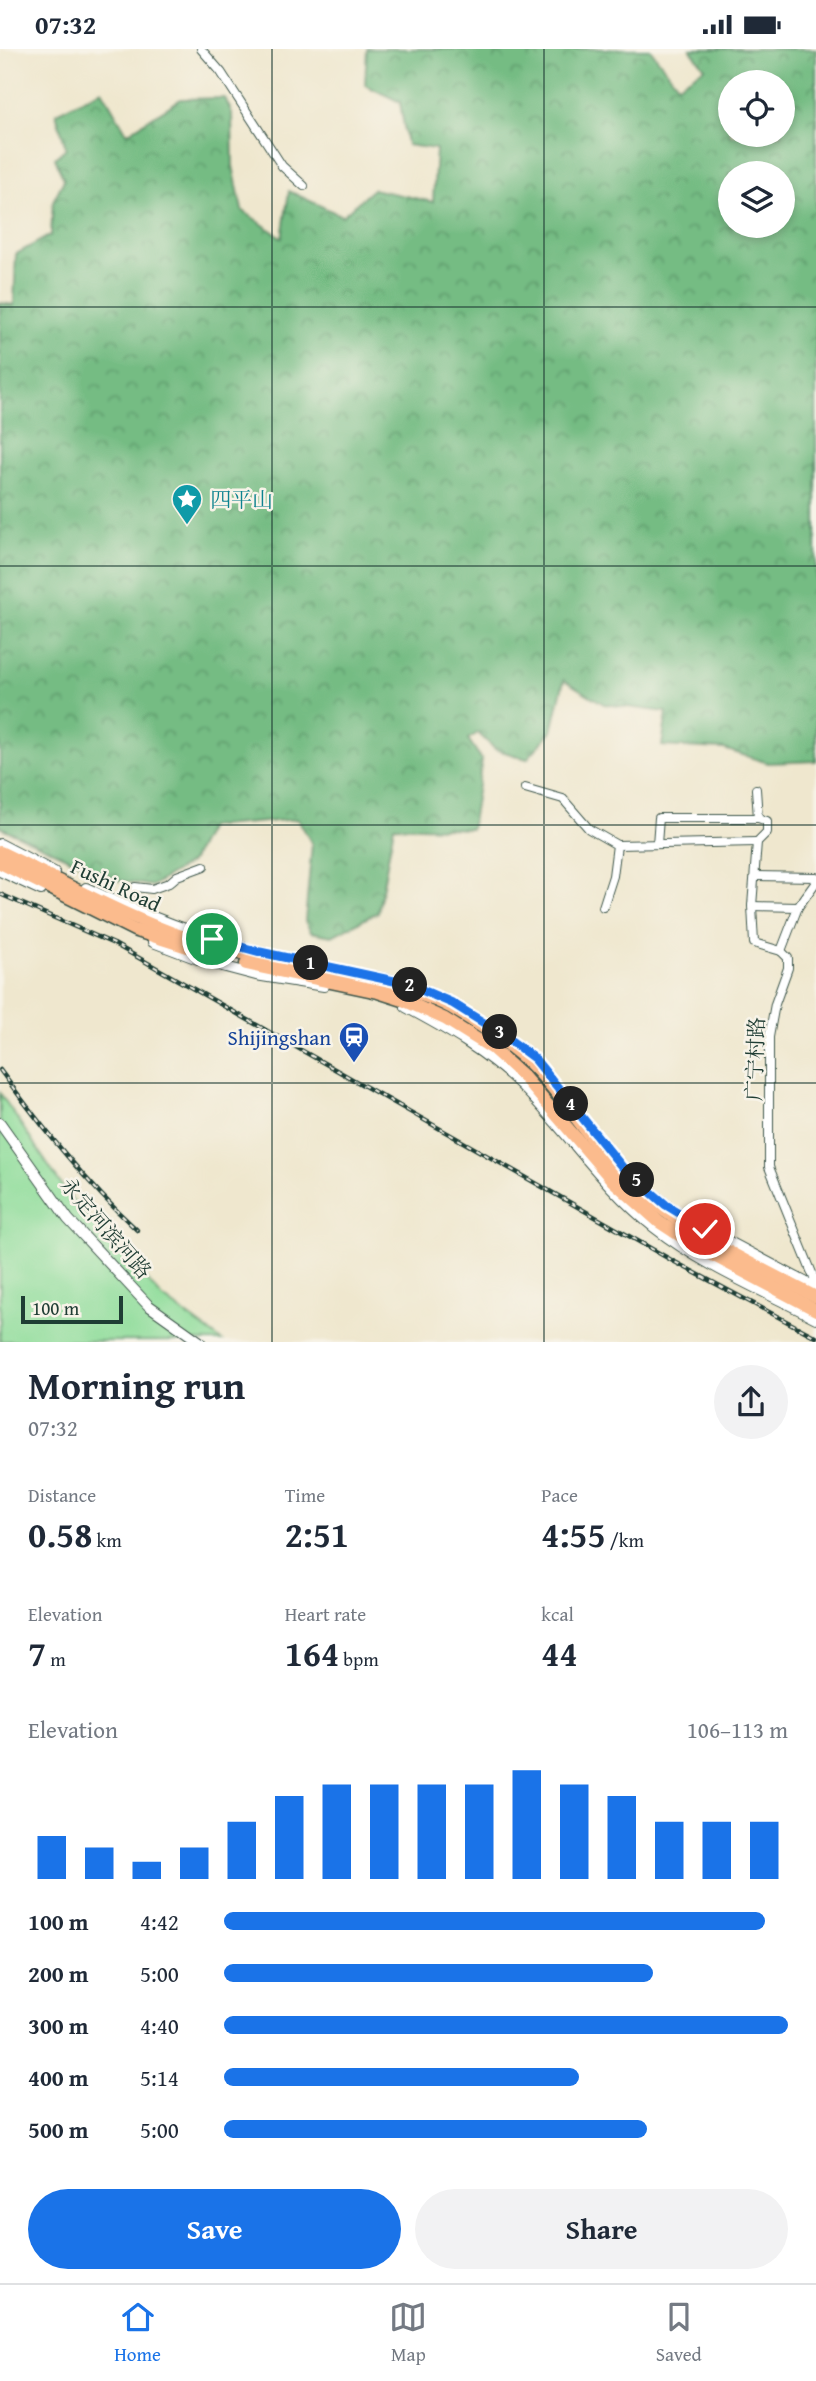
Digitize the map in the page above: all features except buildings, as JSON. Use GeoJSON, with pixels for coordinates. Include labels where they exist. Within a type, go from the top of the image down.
{"type":"FeatureCollection","features":[{"type":"Feature","properties":{"kind":"highway","name":"Fushi Road"},"geometry":{"type":"LineString","coordinates":[[0,852],[139,919],[208,945],[259,959],[406,990],[450,1007],[498,1038],[530,1064],[620,1173],[663,1212],[702,1238],[816,1297]]}},
{"type":"Feature","properties":{"kind":"highway","name":"Fushi Road"},"geometry":{"type":"LineString","coordinates":[[0,863],[134,930],[259,968],[378,992],[404,1000],[444,1019],[493,1049],[523,1076],[612,1181],[659,1222],[697,1247],[816,1310]]}},
{"type":"Feature","properties":{"kind":"street"},"geometry":{"type":"LineString","coordinates":[[201,49],[221,72],[282,166],[304,186]]}},
{"type":"Feature","properties":{"kind":"street"},"geometry":{"type":"LineString","coordinates":[[525,788],[563,799],[589,829],[617,845],[757,842]]}},
{"type":"Feature","properties":{"kind":"street"},"geometry":{"type":"LineString","coordinates":[[756,789],[758,818]]}},
{"type":"Feature","properties":{"kind":"street"},"geometry":{"type":"LineString","coordinates":[[657,844],[659,818],[758,818],[767,821],[767,832],[757,842],[752,907],[754,943],[782,951]]}},
{"type":"Feature","properties":{"kind":"street"},"geometry":{"type":"LineString","coordinates":[[0,844],[123,905],[212,939],[408,984],[452,1003],[534,1058],[623,1168],[666,1205],[705,1229],[816,1286]]}},
{"type":"Feature","properties":{"kind":"street"},"geometry":{"type":"LineString","coordinates":[[603,907],[613,876],[617,845]]}},
{"type":"Feature","properties":{"kind":"street"},"geometry":{"type":"LineString","coordinates":[[123,905],[135,887],[152,889],[204,866]]}},
{"type":"Feature","properties":{"kind":"street"},"geometry":{"type":"LineString","coordinates":[[0,871],[134,934],[203,961],[256,975],[356,991],[382,998],[444,1027],[489,1056],[521,1086],[609,1187],[655,1227],[692,1252],[816,1318]]}},
{"type":"Feature","properties":{"kind":"street"},"geometry":{"type":"LineString","coordinates":[[755,876],[816,879]]}},
{"type":"Feature","properties":{"kind":"street","name":"广宁村路"},"geometry":{"type":"LineString","coordinates":[[813,1270],[769,1167],[769,1037],[775,1004],[788,968],[788,958],[782,951],[798,907],[816,879]]}},
{"type":"Feature","properties":{"kind":"street"},"geometry":{"type":"LineString","coordinates":[[752,907],[798,907]]}},
{"type":"Feature","properties":{"kind":"street","name":"永定河滨河路"},"geometry":{"type":"LineString","coordinates":[[0,1123],[68,1219],[148,1305],[200,1342]]}},
{"type":"Feature","properties":{"kind":"street"},"geometry":{"type":"LineString","coordinates":[[813,1270],[816,1286]]}},
{"type":"Feature","properties":{"kind":"green space"},"geometry":{"type":"Polygon","coordinates":[[[367,49],[650,49],[678,85],[705,68],[690,49],[816,49],[816,761],[768,763],[724,749],[662,746],[667,712],[604,704],[564,680],[552,731],[527,759],[495,749],[478,733],[468,739],[482,760],[471,829],[394,826],[378,912],[332,936],[311,932],[305,921],[312,844],[298,819],[209,827],[191,862],[152,886],[117,880],[0,827],[0,303],[14,305],[16,254],[51,235],[53,201],[64,180],[55,158],[66,148],[56,113],[102,90],[127,133],[181,99],[225,98],[232,113],[233,166],[242,210],[282,238],[289,191],[342,216],[373,189],[433,202],[436,149],[407,145],[400,102],[365,85],[367,49]]]}},
{"type":"Feature","properties":{"kind":"green space"},"geometry":{"type":"Polygon","coordinates":[[[0,1093],[68,1195],[162,1297],[222,1341],[0,1341],[0,1093]]]}},
{"type":"Feature","properties":{"kind":"railway"},"geometry":{"type":"LineString","coordinates":[[0,894],[114,944],[673,1261],[816,1337]]}},
{"type":"Feature","properties":{"kind":"railway"},"geometry":{"type":"LineString","coordinates":[[0,1070],[65,1153],[137,1230]]}},
{"type":"Feature","properties":{"kind":"place","name":"四平山"},"geometry":{"type":"Point","coordinates":[187,526]}},
{"type":"Feature","properties":{"kind":"place","name":"Shijingshan"},"geometry":{"type":"Point","coordinates":[354,1064]}},
{"type":"Feature","properties":{"kind":"route"},"geometry":{"type":"LineString","coordinates":[[212,939],[408,984],[452,1003],[534,1058],[623,1168],[666,1205],[705,1229]]}}]}
